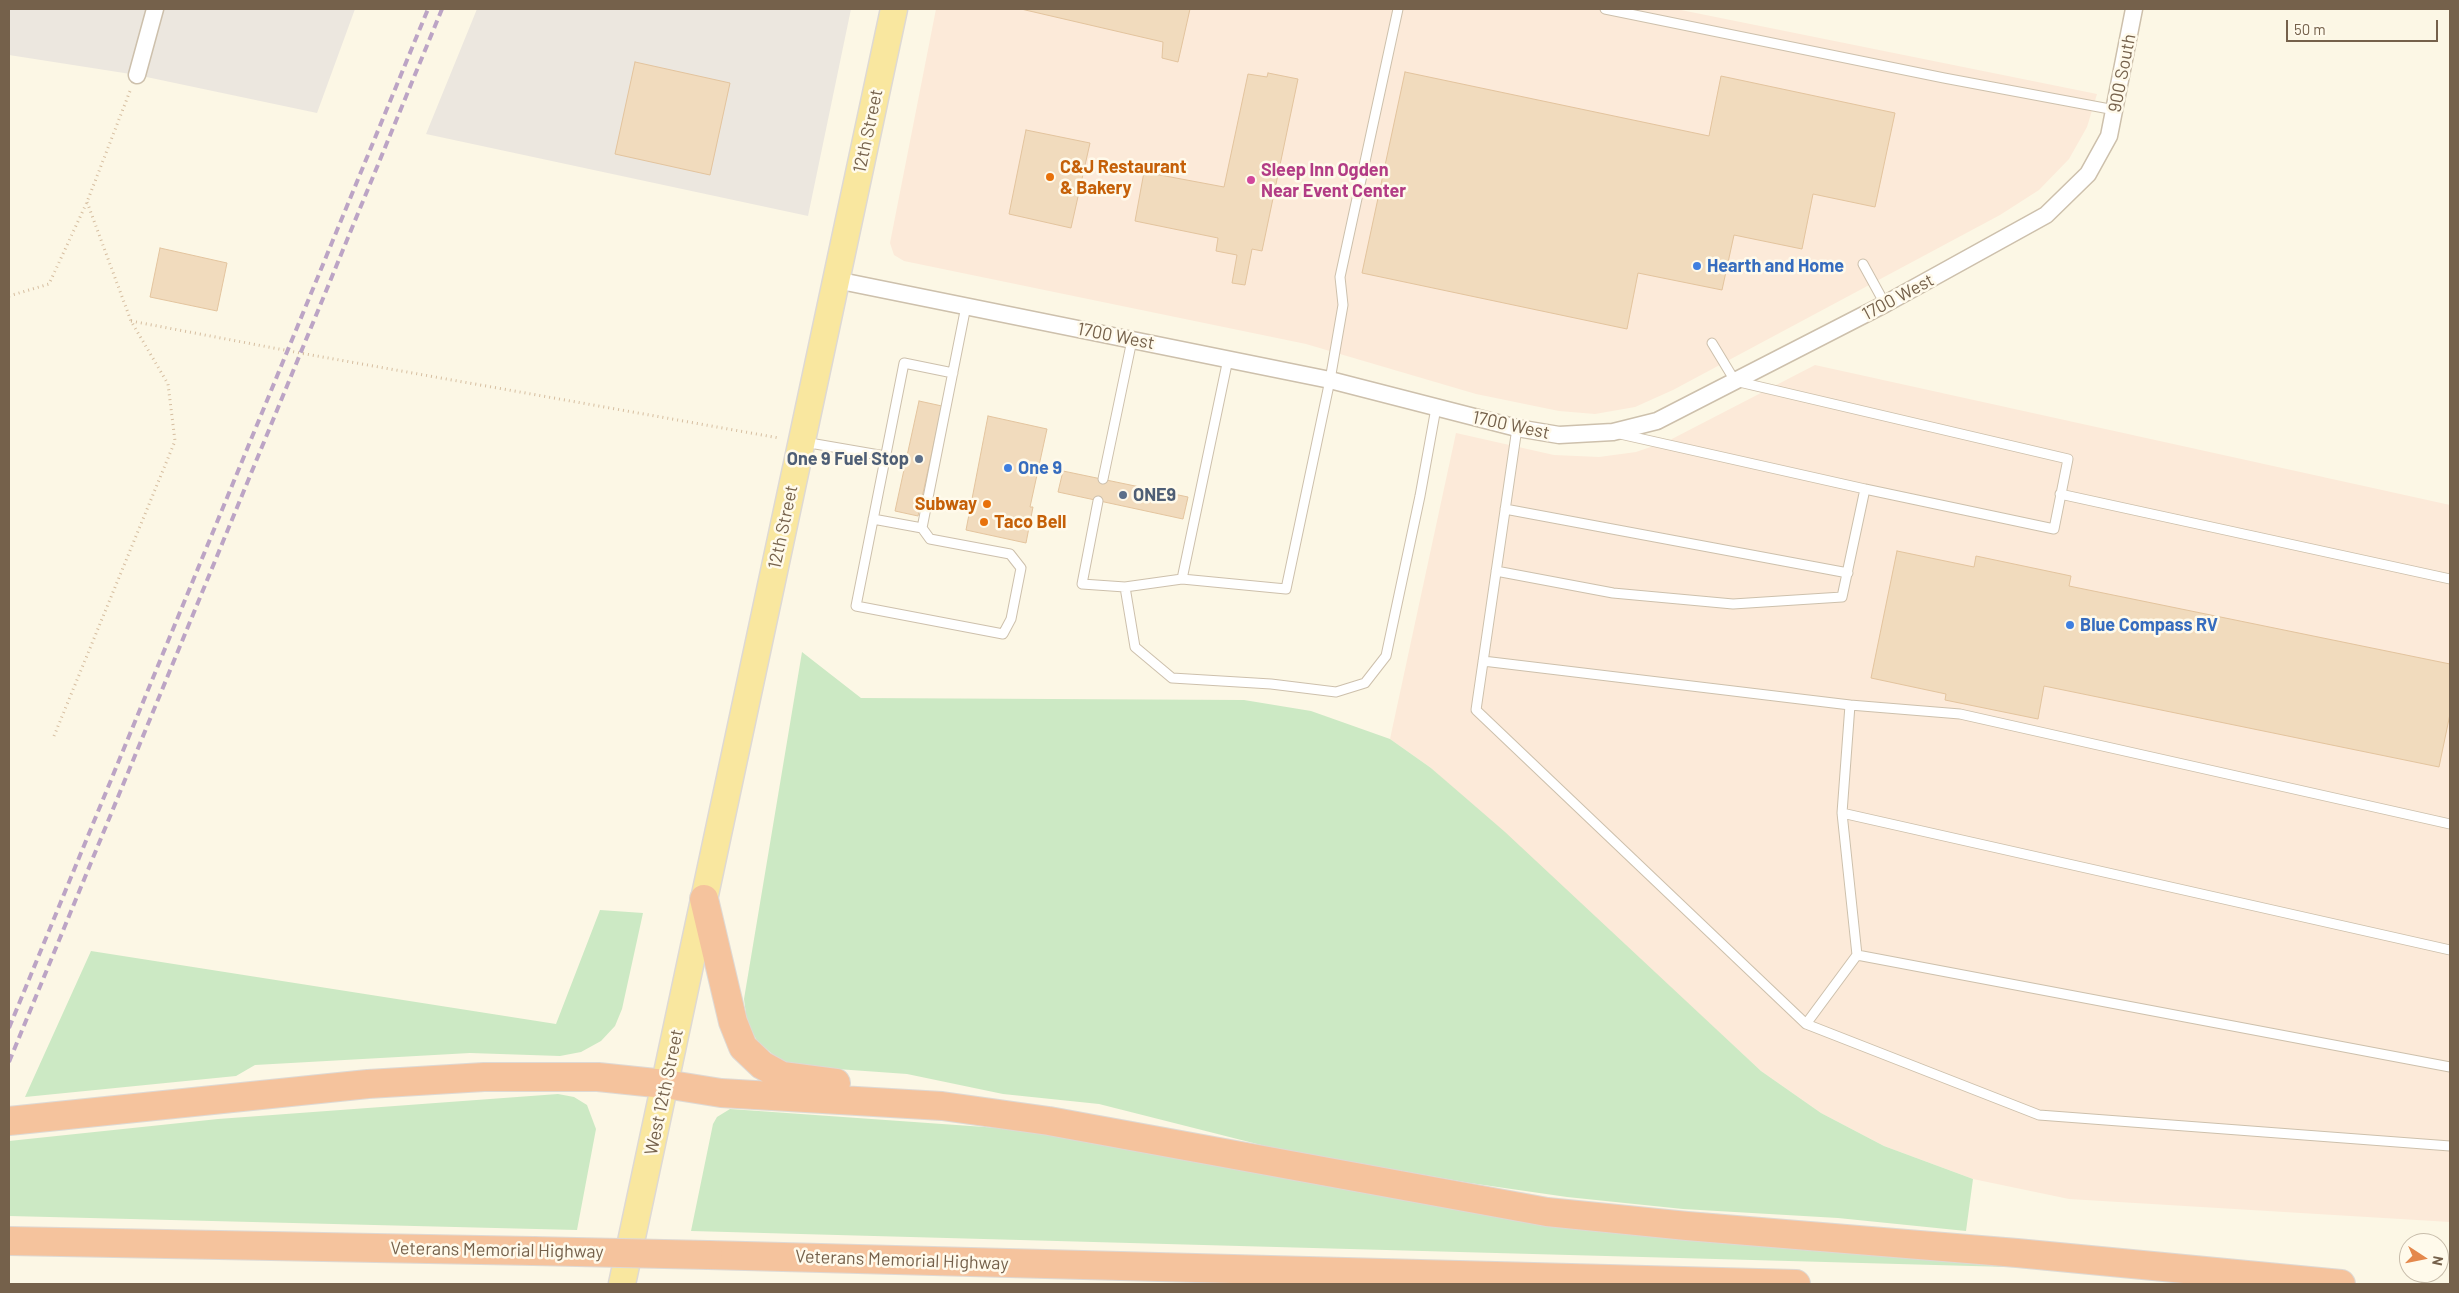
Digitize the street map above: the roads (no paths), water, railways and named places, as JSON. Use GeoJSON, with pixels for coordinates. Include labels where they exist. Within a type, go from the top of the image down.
{"type":"FeatureCollection","features":[{"type":"Feature","properties":{"kind":"highway"},"geometry":{"type":"LineString","coordinates":[[704,899],[733,1022],[743,1047],[762,1065],[782,1076],[879,1086],[942,1106]]}},
{"type":"Feature","properties":{"kind":"highway"},"geometry":{"type":"LineString","coordinates":[[9,1121],[368,1084],[484,1077],[598,1076],[721,1093],[942,1106],[1049,1121],[1547,1212],[1687,1226],[2027,1254],[2341,1284]]}},
{"type":"Feature","properties":{"kind":"highway","name":"Veterans Memorial Highway"},"geometry":{"type":"LineString","coordinates":[[9,1241],[708,1255],[1796,1284]]}},
{"type":"Feature","properties":{"kind":"main road","name":"12th Street"},"geometry":{"type":"LineString","coordinates":[[704,899],[894,9]]}},
{"type":"Feature","properties":{"kind":"main road","name":"West 12th Street"},"geometry":{"type":"LineString","coordinates":[[622,1284],[704,899]]}},
{"type":"Feature","properties":{"kind":"street"},"geometry":{"type":"LineString","coordinates":[[137,75],[155,9]]}},
{"type":"Feature","properties":{"kind":"street","name":"900 South"},"geometry":{"type":"LineString","coordinates":[[2109,136],[2134,9]]}},
{"type":"Feature","properties":{"kind":"street","name":"1700 West"},"geometry":{"type":"LineString","coordinates":[[836,280],[1330,380],[1517,428],[1560,435],[1613,432],[1657,422],[1885,304],[2046,214],[2088,174],[2109,136]]}},
{"type":"Feature","properties":{"kind":"lane"},"geometry":{"type":"LineString","coordinates":[[1098,501],[1082,584],[1125,587],[1182,579],[1286,589],[1330,380],[1343,305],[1340,277],[1398,9]]}},
{"type":"Feature","properties":{"kind":"lane"},"geometry":{"type":"LineString","coordinates":[[1605,9],[1934,76],[2114,110]]}},
{"type":"Feature","properties":{"kind":"lane"},"geometry":{"type":"LineString","coordinates":[[1862,264],[1885,304]]}},
{"type":"Feature","properties":{"kind":"lane"},"geometry":{"type":"LineString","coordinates":[[922,528],[966,306]]}},
{"type":"Feature","properties":{"kind":"lane"},"geometry":{"type":"LineString","coordinates":[[1103,479],[1132,340]]}},
{"type":"Feature","properties":{"kind":"lane"},"geometry":{"type":"LineString","coordinates":[[1613,432],[1865,489],[2054,529],[2068,459],[1735,381],[1712,342]]}},
{"type":"Feature","properties":{"kind":"lane"},"geometry":{"type":"LineString","coordinates":[[1182,579],[1228,359]]}},
{"type":"Feature","properties":{"kind":"lane"},"geometry":{"type":"LineString","coordinates":[[873,519],[922,528],[930,539],[1010,554],[1021,568],[1011,619],[1003,634],[856,606],[873,519],[886,456],[904,363],[953,373]]}},
{"type":"Feature","properties":{"kind":"lane"},"geometry":{"type":"LineString","coordinates":[[1125,587],[1135,647],[1172,678],[1271,684],[1336,692],[1365,684],[1386,656],[1420,496],[1436,408]]}},
{"type":"Feature","properties":{"kind":"lane"},"geometry":{"type":"LineString","coordinates":[[1517,428],[1476,710],[1806,1024],[2039,1115],[2450,1146]]}},
{"type":"Feature","properties":{"kind":"lane"},"geometry":{"type":"LineString","coordinates":[[802,442],[886,456]]}},
{"type":"Feature","properties":{"kind":"lane"},"geometry":{"type":"LineString","coordinates":[[1496,571],[1613,593],[1733,604],[1842,597],[1865,489]]}},
{"type":"Feature","properties":{"kind":"lane"},"geometry":{"type":"LineString","coordinates":[[2060,494],[2450,579]]}},
{"type":"Feature","properties":{"kind":"lane"},"geometry":{"type":"LineString","coordinates":[[1505,509],[1848,573]]}},
{"type":"Feature","properties":{"kind":"lane"},"geometry":{"type":"LineString","coordinates":[[1483,661],[1850,705],[1960,714],[2450,824]]}},
{"type":"Feature","properties":{"kind":"lane"},"geometry":{"type":"LineString","coordinates":[[1806,1024],[1857,955],[1842,813],[1850,705]]}},
{"type":"Feature","properties":{"kind":"lane"},"geometry":{"type":"LineString","coordinates":[[1842,813],[2450,950]]}},
{"type":"Feature","properties":{"kind":"lane"},"geometry":{"type":"LineString","coordinates":[[1857,955],[2450,1067]]}},
{"type":"Feature","properties":{"kind":"railway"},"geometry":{"type":"LineString","coordinates":[[9,1028],[428,9]]}},
{"type":"Feature","properties":{"kind":"railway"},"geometry":{"type":"LineString","coordinates":[[9,1062],[442,9]]}},
{"type":"Feature","properties":{"kind":"place","name":"C&J Restaurant & Bakery"},"geometry":{"type":"Point","coordinates":[1050,177]}},
{"type":"Feature","properties":{"kind":"place","name":"Sleep Inn Ogden Near Event Center"},"geometry":{"type":"Point","coordinates":[1251,180]}},
{"type":"Feature","properties":{"kind":"place","name":"Hearth and Home"},"geometry":{"type":"Point","coordinates":[1697,266]}},
{"type":"Feature","properties":{"kind":"place","name":"One 9 Fuel Stop"},"geometry":{"type":"Point","coordinates":[919,459]}},
{"type":"Feature","properties":{"kind":"place","name":"One 9"},"geometry":{"type":"Point","coordinates":[1008,468]}},
{"type":"Feature","properties":{"kind":"place","name":"ONE9"},"geometry":{"type":"Point","coordinates":[1123,495]}},
{"type":"Feature","properties":{"kind":"place","name":"Subway"},"geometry":{"type":"Point","coordinates":[987,504]}},
{"type":"Feature","properties":{"kind":"place","name":"Taco Bell"},"geometry":{"type":"Point","coordinates":[984,522]}},
{"type":"Feature","properties":{"kind":"place","name":"Blue Compass RV"},"geometry":{"type":"Point","coordinates":[2070,625]}}]}
